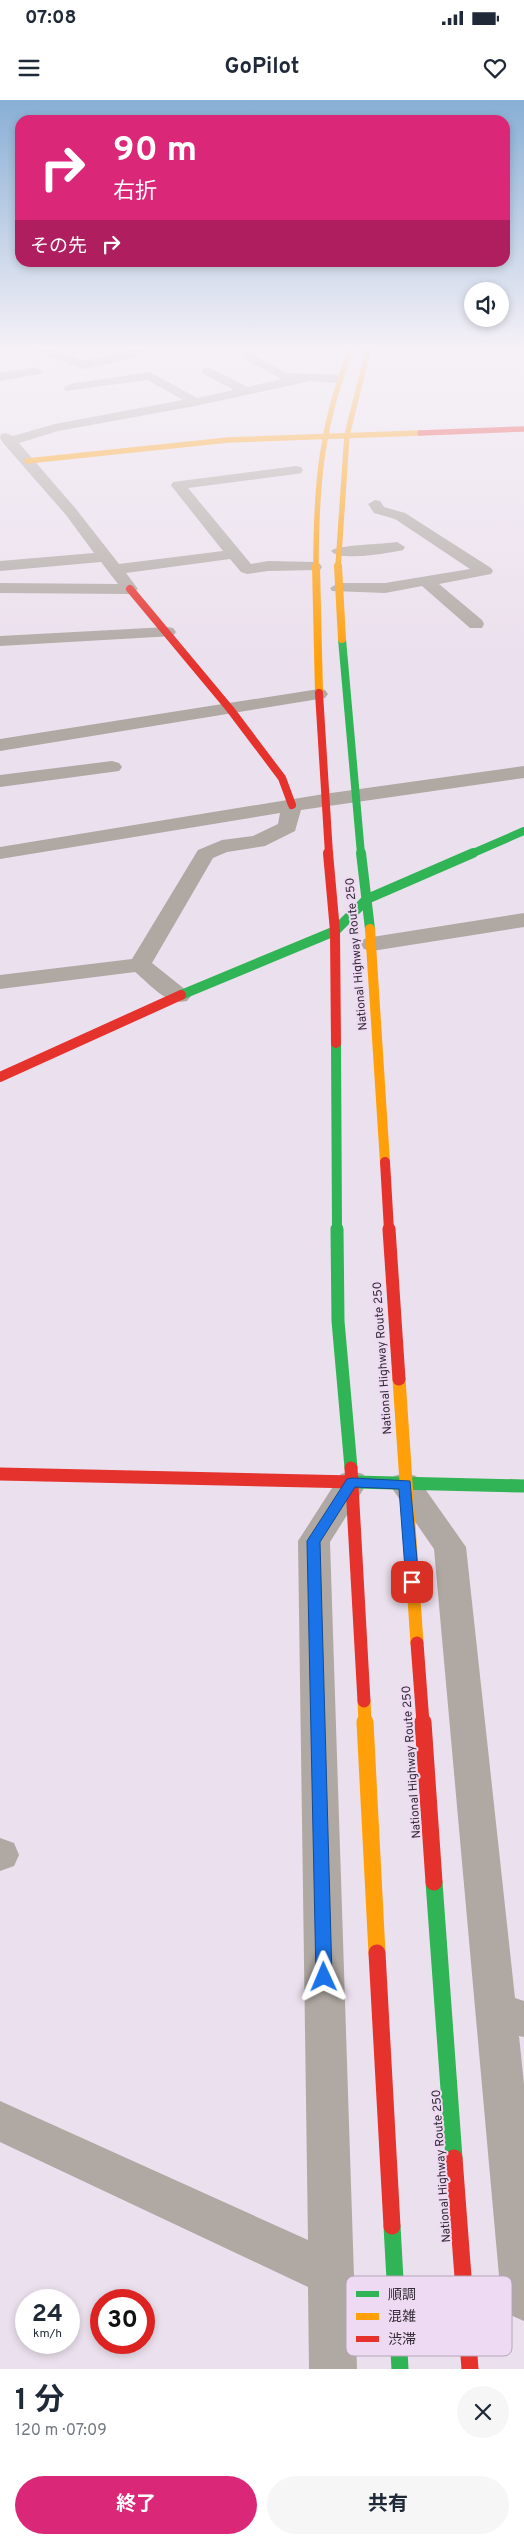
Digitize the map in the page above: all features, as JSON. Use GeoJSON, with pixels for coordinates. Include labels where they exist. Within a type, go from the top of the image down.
{"type":"FeatureCollection","features":[{"type":"Feature","properties":{"kind":"main road"},"geometry":{"type":"LineString","coordinates":[[27,461],[105,453]]}},
{"type":"Feature","properties":{"kind":"main road","name":"National Highway Route 250"},"geometry":{"type":"LineString","coordinates":[[323,453],[314,567],[324,800],[335,931],[338,1322],[352,1482],[395,2276]]}},
{"type":"Feature","properties":{"kind":"main road","name":"National Highway Route 250"},"geometry":{"type":"LineString","coordinates":[[345,453],[338,588],[355,797],[372,944],[405,1484],[464,2276]]}},
{"type":"Feature","properties":{"kind":"main road"},"geometry":{"type":"LineString","coordinates":[[130,589],[168,632],[230,709],[282,778],[292,805]]}},
{"type":"Feature","properties":{"kind":"main road"},"geometry":{"type":"LineString","coordinates":[[0,1078],[179,996],[335,931],[367,899],[524,831]]}},
{"type":"Feature","properties":{"kind":"main road"},"geometry":{"type":"LineString","coordinates":[[0,1474],[524,1486]]}},
{"type":"Feature","properties":{"kind":"main road","name":"National Highway Route 250"},"geometry":{"type":"LineString","coordinates":[[400,2356],[400,2369]]}},
{"type":"Feature","properties":{"kind":"main road","name":"National Highway Route 250"},"geometry":{"type":"LineString","coordinates":[[469,2356],[470,2369]]}},
{"type":"Feature","properties":{"kind":"street"},"geometry":{"type":"LineString","coordinates":[[20,453],[130,589]]}},
{"type":"Feature","properties":{"kind":"street"},"geometry":{"type":"LineString","coordinates":[[9,464],[27,461]]}},
{"type":"Feature","properties":{"kind":"street"},"geometry":{"type":"LineString","coordinates":[[296,470],[178,484],[247,569],[268,566],[314,567]]}},
{"type":"Feature","properties":{"kind":"street"},"geometry":{"type":"LineString","coordinates":[[338,588],[385,588],[485,571],[400,516],[379,510],[375,504]]}},
{"type":"Feature","properties":{"kind":"street"},"geometry":{"type":"LineString","coordinates":[[339,551],[367,551],[397,547]]}},
{"type":"Feature","properties":{"kind":"street"},"geometry":{"type":"LineString","coordinates":[[0,566],[194,562],[234,554]]}},
{"type":"Feature","properties":{"kind":"street"},"geometry":{"type":"LineString","coordinates":[[427,582],[476,624]]}},
{"type":"Feature","properties":{"kind":"street"},"geometry":{"type":"LineString","coordinates":[[0,588],[130,589]]}},
{"type":"Feature","properties":{"kind":"street"},"geometry":{"type":"LineString","coordinates":[[0,641],[168,632]]}},
{"type":"Feature","properties":{"kind":"street"},"geometry":{"type":"LineString","coordinates":[[0,745],[318,694]]}},
{"type":"Feature","properties":{"kind":"street"},"geometry":{"type":"LineString","coordinates":[[0,781],[112,767]]}},
{"type":"Feature","properties":{"kind":"street"},"geometry":{"type":"LineString","coordinates":[[0,852],[324,800],[524,772]]}},
{"type":"Feature","properties":{"kind":"street"},"geometry":{"type":"LineString","coordinates":[[140,965],[205,854],[222,846],[258,842],[288,827],[292,805]]}},
{"type":"Feature","properties":{"kind":"street"},"geometry":{"type":"LineString","coordinates":[[372,944],[524,920]]}},
{"type":"Feature","properties":{"kind":"street"},"geometry":{"type":"LineString","coordinates":[[0,982],[140,965],[179,996]]}},
{"type":"Feature","properties":{"kind":"street"},"geometry":{"type":"LineString","coordinates":[[333,2369],[314,1541],[352,1482]]}},
{"type":"Feature","properties":{"kind":"street"},"geometry":{"type":"LineString","coordinates":[[405,1484],[450,1547],[510,2015],[524,2298]]}},
{"type":"Feature","properties":{"kind":"street"},"geometry":{"type":"LineString","coordinates":[[0,2121],[331,2274]]}},
{"type":"Feature","properties":{"kind":"traffic: fast"},"geometry":{"type":"LineString","coordinates":[[342,639],[355,797],[370,929]]}},
{"type":"Feature","properties":{"kind":"traffic: fast"},"geometry":{"type":"LineString","coordinates":[[181,995],[335,931],[367,899],[524,831]]}},
{"type":"Feature","properties":{"kind":"traffic: fast"},"geometry":{"type":"LineString","coordinates":[[336,1043],[338,1321],[351,1468]]}},
{"type":"Feature","properties":{"kind":"traffic: fast"},"geometry":{"type":"LineString","coordinates":[[354,1482],[524,1486]]}},
{"type":"Feature","properties":{"kind":"traffic: fast"},"geometry":{"type":"LineString","coordinates":[[434,1882],[454,2158]]}},
{"type":"Feature","properties":{"kind":"traffic: fast"},"geometry":{"type":"LineString","coordinates":[[392,2226],[395,2276]]}},
{"type":"Feature","properties":{"kind":"traffic: fast"},"geometry":{"type":"LineString","coordinates":[[399,2356],[400,2369]]}},
{"type":"Feature","properties":{"kind":"traffic: slow"},"geometry":{"type":"LineString","coordinates":[[27,461],[105,453]]}},
{"type":"Feature","properties":{"kind":"traffic: slow"},"geometry":{"type":"LineString","coordinates":[[319,693],[316,534],[322,453]]}},
{"type":"Feature","properties":{"kind":"traffic: slow"},"geometry":{"type":"LineString","coordinates":[[342,639],[337,575],[346,453]]}},
{"type":"Feature","properties":{"kind":"traffic: slow"},"geometry":{"type":"LineString","coordinates":[[370,929],[385,1162]]}},
{"type":"Feature","properties":{"kind":"traffic: slow"},"geometry":{"type":"LineString","coordinates":[[399,1379],[417,1643]]}},
{"type":"Feature","properties":{"kind":"traffic: slow"},"geometry":{"type":"LineString","coordinates":[[364,1701],[377,1953]]}},
{"type":"Feature","properties":{"kind":"traffic: jam"},"geometry":{"type":"LineString","coordinates":[[130,589],[230,709],[282,778],[292,805]]}},
{"type":"Feature","properties":{"kind":"traffic: jam"},"geometry":{"type":"LineString","coordinates":[[319,693],[324,800],[335,931],[336,1043]]}},
{"type":"Feature","properties":{"kind":"traffic: jam"},"geometry":{"type":"LineString","coordinates":[[0,1077],[181,995]]}},
{"type":"Feature","properties":{"kind":"traffic: jam"},"geometry":{"type":"LineString","coordinates":[[385,1162],[399,1379]]}},
{"type":"Feature","properties":{"kind":"traffic: jam"},"geometry":{"type":"LineString","coordinates":[[351,1468],[364,1701]]}},
{"type":"Feature","properties":{"kind":"traffic: jam"},"geometry":{"type":"LineString","coordinates":[[0,1474],[354,1482]]}},
{"type":"Feature","properties":{"kind":"traffic: jam"},"geometry":{"type":"LineString","coordinates":[[417,1643],[434,1882]]}},
{"type":"Feature","properties":{"kind":"traffic: jam"},"geometry":{"type":"LineString","coordinates":[[377,1953],[392,2226]]}},
{"type":"Feature","properties":{"kind":"traffic: jam"},"geometry":{"type":"LineString","coordinates":[[454,2158],[463,2276]]}},
{"type":"Feature","properties":{"kind":"traffic: jam"},"geometry":{"type":"LineString","coordinates":[[469,2356],[470,2369]]}},
{"type":"Feature","properties":{"kind":"route"},"geometry":{"type":"LineString","coordinates":[[324,1977],[314,1541],[352,1482],[405,1484],[412,1582]]}}]}
